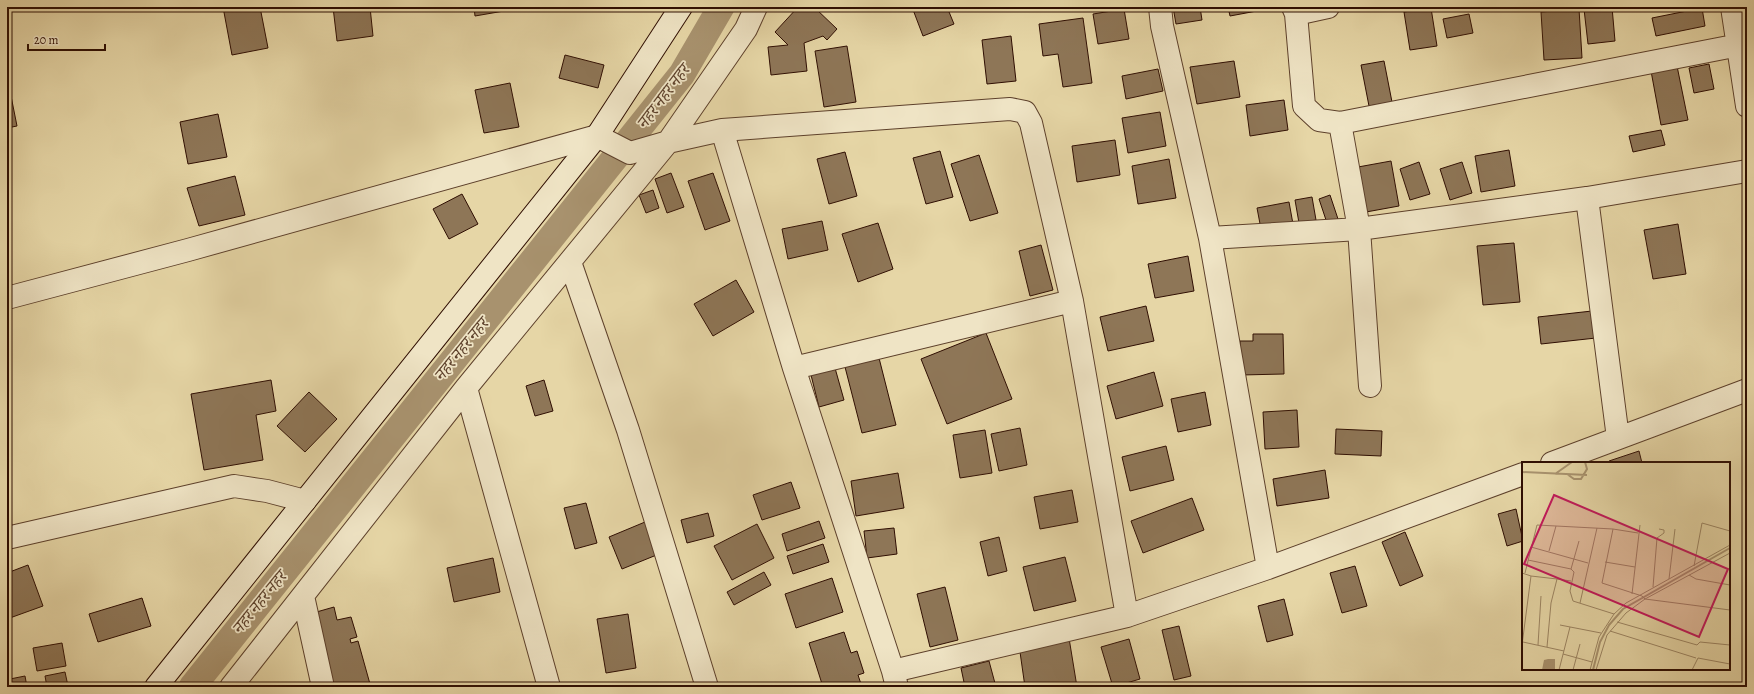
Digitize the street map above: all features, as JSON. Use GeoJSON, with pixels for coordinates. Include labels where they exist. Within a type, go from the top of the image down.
{"type":"FeatureCollection","features":[{"type":"Feature","properties":{"kind":"street"},"geometry":{"type":"LineString","coordinates":[[156,687],[597,136],[681,7]]}},
{"type":"Feature","properties":{"kind":"street"},"geometry":{"type":"LineString","coordinates":[[231,687],[466,388],[668,142],[746,29],[756,7]]}},
{"type":"Feature","properties":{"kind":"street"},"geometry":{"type":"LineString","coordinates":[[1160,7],[1162,26],[1210,238],[1268,568]]}},
{"type":"Feature","properties":{"kind":"street"},"geometry":{"type":"LineString","coordinates":[[1328,7],[1294,11],[1304,106],[1319,120],[1340,123],[1739,45]]}},
{"type":"Feature","properties":{"kind":"street"},"geometry":{"type":"LineString","coordinates":[[1732,7],[1739,45],[1747,106]]}},
{"type":"Feature","properties":{"kind":"street"},"geometry":{"type":"LineString","coordinates":[[7,298],[188,250],[597,136],[630,153],[668,142],[722,130],[1010,109],[1025,112],[1031,123],[1072,301],[1127,616]]}},
{"type":"Feature","properties":{"kind":"street"},"geometry":{"type":"LineString","coordinates":[[1340,123],[1359,229],[1370,386]]}},
{"type":"Feature","properties":{"kind":"street"},"geometry":{"type":"LineString","coordinates":[[722,130],[794,368],[895,679],[1127,616],[1268,568],[1522,474]]}},
{"type":"Feature","properties":{"kind":"street"},"geometry":{"type":"LineString","coordinates":[[1210,238],[1359,229],[1587,198],[1747,171]]}},
{"type":"Feature","properties":{"kind":"street"},"geometry":{"type":"LineString","coordinates":[[1587,198],[1618,438]]}},
{"type":"Feature","properties":{"kind":"street"},"geometry":{"type":"LineString","coordinates":[[570,262],[628,430],[707,687]]}},
{"type":"Feature","properties":{"kind":"street"},"geometry":{"type":"LineString","coordinates":[[794,368],[1072,301]]}},
{"type":"Feature","properties":{"kind":"street"},"geometry":{"type":"LineString","coordinates":[[466,388],[549,687]]}},
{"type":"Feature","properties":{"kind":"street"},"geometry":{"type":"LineString","coordinates":[[1555,462],[1747,390]]}},
{"type":"Feature","properties":{"kind":"street"},"geometry":{"type":"LineString","coordinates":[[7,538],[234,486],[267,491],[305,501]]}},
{"type":"Feature","properties":{"kind":"street"},"geometry":{"type":"LineString","coordinates":[[303,596],[323,687]]}},
{"type":"Feature","properties":{"kind":"building"},"geometry":{"type":"Polygon","coordinates":[[[223,7],[260,7],[268,48],[232,55],[223,7]]]}},
{"type":"Feature","properties":{"kind":"building"},"geometry":{"type":"Polygon","coordinates":[[[333,7],[370,7],[373,36],[337,41],[333,7]]]}},
{"type":"Feature","properties":{"kind":"building"},"geometry":{"type":"Polygon","coordinates":[[[474,7],[527,7],[475,16],[474,7]]]}},
{"type":"Feature","properties":{"kind":"building"},"geometry":{"type":"Polygon","coordinates":[[[798,7],[814,7],[837,29],[827,40],[823,36],[804,43],[807,71],[771,75],[768,47],[788,45],[775,32],[798,7]]]}},
{"type":"Feature","properties":{"kind":"building"},"geometry":{"type":"Polygon","coordinates":[[[912,7],[947,7],[954,24],[923,36],[912,7]]]}},
{"type":"Feature","properties":{"kind":"building"},"geometry":{"type":"Polygon","coordinates":[[[1173,7],[1200,7],[1202,20],[1176,24],[1173,7]]]}},
{"type":"Feature","properties":{"kind":"building"},"geometry":{"type":"Polygon","coordinates":[[[1228,7],[1261,7],[1262,10],[1230,16],[1228,7]]]}},
{"type":"Feature","properties":{"kind":"building"},"geometry":{"type":"Polygon","coordinates":[[[1612,7],[1615,41],[1588,44],[1584,9],[1612,7]]]}},
{"type":"Feature","properties":{"kind":"building"},"geometry":{"type":"Polygon","coordinates":[[[1431,8],[1437,46],[1410,50],[1404,12],[1431,8]]]}},
{"type":"Feature","properties":{"kind":"building"},"geometry":{"type":"Polygon","coordinates":[[[1702,8],[1705,26],[1656,36],[1652,18],[1702,8]]]}},
{"type":"Feature","properties":{"kind":"building"},"geometry":{"type":"Polygon","coordinates":[[[1124,9],[1129,39],[1098,44],[1093,14],[1124,9]]]}},
{"type":"Feature","properties":{"kind":"building"},"geometry":{"type":"Polygon","coordinates":[[[1579,9],[1582,58],[1544,60],[1541,12],[1579,9]]]}},
{"type":"Feature","properties":{"kind":"building"},"geometry":{"type":"Polygon","coordinates":[[[1469,14],[1473,33],[1447,38],[1443,19],[1469,14]]]}},
{"type":"Feature","properties":{"kind":"building"},"geometry":{"type":"Polygon","coordinates":[[[1083,18],[1092,83],[1063,87],[1058,54],[1043,56],[1039,24],[1083,18]]]}},
{"type":"Feature","properties":{"kind":"building"},"geometry":{"type":"Polygon","coordinates":[[[1011,36],[1016,81],[987,84],[982,40],[1011,36]]]}},
{"type":"Feature","properties":{"kind":"building"},"geometry":{"type":"Polygon","coordinates":[[[847,46],[856,102],[824,107],[815,51],[847,46]]]}},
{"type":"Feature","properties":{"kind":"building"},"geometry":{"type":"Polygon","coordinates":[[[565,55],[604,65],[598,88],[559,78],[565,55]]]}},
{"type":"Feature","properties":{"kind":"building"},"geometry":{"type":"Polygon","coordinates":[[[1234,61],[1240,97],[1197,104],[1190,67],[1234,61]]]}},
{"type":"Feature","properties":{"kind":"building"},"geometry":{"type":"Polygon","coordinates":[[[1384,61],[1392,102],[1369,106],[1361,65],[1384,61]]]}},
{"type":"Feature","properties":{"kind":"building"},"geometry":{"type":"Polygon","coordinates":[[[1709,64],[1714,89],[1694,93],[1689,68],[1709,64]]]}},
{"type":"Feature","properties":{"kind":"building"},"geometry":{"type":"Polygon","coordinates":[[[1677,66],[1688,120],[1661,125],[1651,71],[1677,66]]]}},
{"type":"Feature","properties":{"kind":"building"},"geometry":{"type":"Polygon","coordinates":[[[1158,69],[1163,91],[1126,99],[1122,76],[1158,69]]]}},
{"type":"Feature","properties":{"kind":"building"},"geometry":{"type":"Polygon","coordinates":[[[510,83],[519,127],[484,133],[475,90],[510,83]]]}},
{"type":"Feature","properties":{"kind":"building"},"geometry":{"type":"Polygon","coordinates":[[[7,86],[9,86],[17,126],[7,128],[7,86]]]}},
{"type":"Feature","properties":{"kind":"building"},"geometry":{"type":"Polygon","coordinates":[[[1284,100],[1288,130],[1250,136],[1246,105],[1284,100]]]}},
{"type":"Feature","properties":{"kind":"building"},"geometry":{"type":"Polygon","coordinates":[[[1160,112],[1166,146],[1128,153],[1122,118],[1160,112]]]}},
{"type":"Feature","properties":{"kind":"building"},"geometry":{"type":"Polygon","coordinates":[[[218,114],[227,157],[188,164],[180,122],[218,114]]]}},
{"type":"Feature","properties":{"kind":"building"},"geometry":{"type":"Polygon","coordinates":[[[1661,130],[1665,145],[1633,152],[1629,136],[1661,130]]]}},
{"type":"Feature","properties":{"kind":"building"},"geometry":{"type":"Polygon","coordinates":[[[1115,140],[1120,175],[1077,182],[1072,146],[1115,140]]]}},
{"type":"Feature","properties":{"kind":"building"},"geometry":{"type":"Polygon","coordinates":[[[1509,150],[1515,186],[1481,192],[1475,156],[1509,150]]]}},
{"type":"Feature","properties":{"kind":"building"},"geometry":{"type":"Polygon","coordinates":[[[940,151],[953,197],[926,204],[913,158],[940,151]]]}},
{"type":"Feature","properties":{"kind":"building"},"geometry":{"type":"Polygon","coordinates":[[[845,152],[857,196],[829,204],[817,159],[845,152]]]}},
{"type":"Feature","properties":{"kind":"building"},"geometry":{"type":"Polygon","coordinates":[[[979,155],[998,213],[970,221],[951,164],[979,155]]]}},
{"type":"Feature","properties":{"kind":"building"},"geometry":{"type":"Polygon","coordinates":[[[1169,159],[1176,198],[1138,204],[1132,166],[1169,159]]]}},
{"type":"Feature","properties":{"kind":"building"},"geometry":{"type":"Polygon","coordinates":[[[1391,161],[1399,206],[1366,212],[1358,167],[1391,161]]]}},
{"type":"Feature","properties":{"kind":"building"},"geometry":{"type":"Polygon","coordinates":[[[1419,162],[1430,194],[1410,200],[1400,169],[1419,162]]]}},
{"type":"Feature","properties":{"kind":"building"},"geometry":{"type":"Polygon","coordinates":[[[1462,162],[1472,193],[1450,200],[1440,169],[1462,162]]]}},
{"type":"Feature","properties":{"kind":"building"},"geometry":{"type":"Polygon","coordinates":[[[671,173],[684,207],[667,213],[655,179],[671,173]]]}},
{"type":"Feature","properties":{"kind":"building"},"geometry":{"type":"Polygon","coordinates":[[[713,173],[730,221],[705,230],[688,181],[713,173]]]}},
{"type":"Feature","properties":{"kind":"building"},"geometry":{"type":"Polygon","coordinates":[[[235,176],[245,215],[199,226],[187,188],[235,176]]]}},
{"type":"Feature","properties":{"kind":"building"},"geometry":{"type":"Polygon","coordinates":[[[653,190],[659,208],[646,213],[639,195],[653,190]]]}},
{"type":"Feature","properties":{"kind":"building"},"geometry":{"type":"Polygon","coordinates":[[[462,194],[478,224],[449,239],[433,209],[462,194]]]}},
{"type":"Feature","properties":{"kind":"building"},"geometry":{"type":"Polygon","coordinates":[[[1330,195],[1338,219],[1327,223],[1319,199],[1330,195]]]}},
{"type":"Feature","properties":{"kind":"building"},"geometry":{"type":"Polygon","coordinates":[[[1312,197],[1316,220],[1299,223],[1295,200],[1312,197]]]}},
{"type":"Feature","properties":{"kind":"building"},"geometry":{"type":"Polygon","coordinates":[[[1289,202],[1293,224],[1261,229],[1257,208],[1289,202]]]}},
{"type":"Feature","properties":{"kind":"building"},"geometry":{"type":"Polygon","coordinates":[[[822,221],[828,250],[788,259],[782,229],[822,221]]]}},
{"type":"Feature","properties":{"kind":"building"},"geometry":{"type":"Polygon","coordinates":[[[878,223],[893,269],[858,282],[842,234],[878,223]]]}},
{"type":"Feature","properties":{"kind":"building"},"geometry":{"type":"Polygon","coordinates":[[[1678,224],[1686,274],[1653,279],[1644,230],[1678,224]]]}},
{"type":"Feature","properties":{"kind":"building"},"geometry":{"type":"Polygon","coordinates":[[[1514,243],[1520,302],[1483,305],[1477,246],[1514,243]]]}},
{"type":"Feature","properties":{"kind":"building"},"geometry":{"type":"Polygon","coordinates":[[[1041,245],[1053,290],[1030,296],[1019,251],[1041,245]]]}},
{"type":"Feature","properties":{"kind":"building"},"geometry":{"type":"Polygon","coordinates":[[[1188,256],[1194,291],[1155,298],[1148,264],[1188,256]]]}},
{"type":"Feature","properties":{"kind":"building"},"geometry":{"type":"Polygon","coordinates":[[[736,280],[754,312],[713,336],[694,304],[736,280]]]}},
{"type":"Feature","properties":{"kind":"building"},"geometry":{"type":"Polygon","coordinates":[[[1146,306],[1154,341],[1108,351],[1100,317],[1146,306]]]}},
{"type":"Feature","properties":{"kind":"building"},"geometry":{"type":"Polygon","coordinates":[[[1592,311],[1596,338],[1541,344],[1538,317],[1592,311]]]}},
{"type":"Feature","properties":{"kind":"building"},"geometry":{"type":"Polygon","coordinates":[[[986,333],[1012,399],[947,424],[921,359],[986,333]]]}},
{"type":"Feature","properties":{"kind":"building"},"geometry":{"type":"Polygon","coordinates":[[[1253,334],[1283,334],[1284,374],[1241,375],[1240,341],[1253,341],[1253,334]]]}},
{"type":"Feature","properties":{"kind":"building"},"geometry":{"type":"Polygon","coordinates":[[[879,358],[896,425],[862,433],[845,367],[879,358]]]}},
{"type":"Feature","properties":{"kind":"building"},"geometry":{"type":"Polygon","coordinates":[[[835,368],[844,400],[819,407],[811,375],[835,368]]]}},
{"type":"Feature","properties":{"kind":"building"},"geometry":{"type":"Polygon","coordinates":[[[1154,372],[1163,406],[1116,419],[1107,386],[1154,372]]]}},
{"type":"Feature","properties":{"kind":"building"},"geometry":{"type":"Polygon","coordinates":[[[271,380],[276,411],[256,415],[263,460],[204,470],[191,394],[271,380]]]}},
{"type":"Feature","properties":{"kind":"building"},"geometry":{"type":"Polygon","coordinates":[[[544,380],[553,411],[535,416],[526,386],[544,380]]]}},
{"type":"Feature","properties":{"kind":"building"},"geometry":{"type":"Polygon","coordinates":[[[309,392],[337,419],[305,452],[277,426],[309,392]]]}},
{"type":"Feature","properties":{"kind":"building"},"geometry":{"type":"Polygon","coordinates":[[[1205,392],[1211,425],[1178,432],[1171,399],[1205,392]]]}},
{"type":"Feature","properties":{"kind":"building"},"geometry":{"type":"Polygon","coordinates":[[[1297,410],[1299,447],[1265,449],[1263,412],[1297,410]]]}},
{"type":"Feature","properties":{"kind":"building"},"geometry":{"type":"Polygon","coordinates":[[[1020,428],[1027,465],[999,471],[991,434],[1020,428]]]}},
{"type":"Feature","properties":{"kind":"building"},"geometry":{"type":"Polygon","coordinates":[[[1336,429],[1382,431],[1381,456],[1335,454],[1336,429]]]}},
{"type":"Feature","properties":{"kind":"building"},"geometry":{"type":"Polygon","coordinates":[[[985,430],[992,473],[960,478],[953,435],[985,430]]]}},
{"type":"Feature","properties":{"kind":"building"},"geometry":{"type":"Polygon","coordinates":[[[1166,446],[1174,480],[1130,491],[1122,457],[1166,446]]]}},
{"type":"Feature","properties":{"kind":"building"},"geometry":{"type":"Polygon","coordinates":[[[1639,451],[1642,462],[1610,462],[1639,451]]]}},
{"type":"Feature","properties":{"kind":"building"},"geometry":{"type":"Polygon","coordinates":[[[1325,470],[1329,498],[1277,506],[1273,479],[1325,470]]]}},
{"type":"Feature","properties":{"kind":"building"},"geometry":{"type":"Polygon","coordinates":[[[898,473],[904,508],[856,516],[851,481],[898,473]]]}},
{"type":"Feature","properties":{"kind":"building"},"geometry":{"type":"Polygon","coordinates":[[[791,482],[800,508],[762,520],[753,495],[791,482]]]}},
{"type":"Feature","properties":{"kind":"building"},"geometry":{"type":"Polygon","coordinates":[[[1072,490],[1078,522],[1040,529],[1034,497],[1072,490]]]}},
{"type":"Feature","properties":{"kind":"building"},"geometry":{"type":"Polygon","coordinates":[[[1192,498],[1204,530],[1143,553],[1131,521],[1192,498]]]}},
{"type":"Feature","properties":{"kind":"building"},"geometry":{"type":"Polygon","coordinates":[[[586,503],[597,543],[575,549],[564,508],[586,503]]]}},
{"type":"Feature","properties":{"kind":"building"},"geometry":{"type":"Polygon","coordinates":[[[1516,509],[1522,541],[1507,546],[1498,514],[1516,509]]]}},
{"type":"Feature","properties":{"kind":"building"},"geometry":{"type":"Polygon","coordinates":[[[708,513],[714,536],[687,543],[681,520],[708,513]]]}},
{"type":"Feature","properties":{"kind":"building"},"geometry":{"type":"Polygon","coordinates":[[[819,521],[825,538],[787,551],[782,534],[819,521]]]}},
{"type":"Feature","properties":{"kind":"building"},"geometry":{"type":"Polygon","coordinates":[[[645,522],[659,554],[622,569],[609,537],[645,522]]]}},
{"type":"Feature","properties":{"kind":"building"},"geometry":{"type":"Polygon","coordinates":[[[757,524],[774,558],[732,580],[714,546],[757,524]]]}},
{"type":"Feature","properties":{"kind":"building"},"geometry":{"type":"Polygon","coordinates":[[[894,528],[897,554],[867,558],[864,531],[894,528]]]}},
{"type":"Feature","properties":{"kind":"building"},"geometry":{"type":"Polygon","coordinates":[[[1405,532],[1423,576],[1400,586],[1382,542],[1405,532]]]}},
{"type":"Feature","properties":{"kind":"building"},"geometry":{"type":"Polygon","coordinates":[[[999,537],[1007,571],[988,576],[980,542],[999,537]]]}},
{"type":"Feature","properties":{"kind":"building"},"geometry":{"type":"Polygon","coordinates":[[[823,544],[829,562],[793,574],[787,556],[823,544]]]}},
{"type":"Feature","properties":{"kind":"building"},"geometry":{"type":"Polygon","coordinates":[[[1065,557],[1076,601],[1034,611],[1023,567],[1065,557]]]}},
{"type":"Feature","properties":{"kind":"building"},"geometry":{"type":"Polygon","coordinates":[[[493,558],[500,592],[454,602],[447,568],[493,558]]]}},
{"type":"Feature","properties":{"kind":"building"},"geometry":{"type":"Polygon","coordinates":[[[28,565],[43,606],[7,619],[7,573],[28,565]]]}},
{"type":"Feature","properties":{"kind":"building"},"geometry":{"type":"Polygon","coordinates":[[[1355,566],[1367,606],[1342,613],[1330,573],[1355,566]]]}},
{"type":"Feature","properties":{"kind":"building"},"geometry":{"type":"Polygon","coordinates":[[[764,572],[771,585],[734,605],[727,592],[764,572]]]}},
{"type":"Feature","properties":{"kind":"building"},"geometry":{"type":"Polygon","coordinates":[[[832,578],[843,612],[796,628],[785,594],[832,578]]]}},
{"type":"Feature","properties":{"kind":"building"},"geometry":{"type":"Polygon","coordinates":[[[945,587],[958,640],[930,647],[917,594],[945,587]]]}},
{"type":"Feature","properties":{"kind":"building"},"geometry":{"type":"Polygon","coordinates":[[[142,598],[151,626],[98,642],[89,614],[142,598]]]}},
{"type":"Feature","properties":{"kind":"building"},"geometry":{"type":"Polygon","coordinates":[[[1284,599],[1293,635],[1267,642],[1258,606],[1284,599]]]}},
{"type":"Feature","properties":{"kind":"building"},"geometry":{"type":"Polygon","coordinates":[[[334,607],[337,620],[351,617],[357,637],[350,639],[351,643],[358,641],[370,684],[358,687],[334,687],[313,613],[334,607]]]}},
{"type":"Feature","properties":{"kind":"building"},"geometry":{"type":"Polygon","coordinates":[[[628,614],[636,668],[606,673],[597,619],[628,614]]]}},
{"type":"Feature","properties":{"kind":"building"},"geometry":{"type":"Polygon","coordinates":[[[1179,626],[1191,676],[1174,680],[1162,630],[1179,626]]]}},
{"type":"Feature","properties":{"kind":"building"},"geometry":{"type":"Polygon","coordinates":[[[844,632],[851,653],[857,651],[864,673],[858,675],[862,687],[823,687],[809,643],[844,632]]]}},
{"type":"Feature","properties":{"kind":"building"},"geometry":{"type":"Polygon","coordinates":[[[1069,638],[1077,687],[1025,687],[1019,645],[1069,638]]]}},
{"type":"Feature","properties":{"kind":"building"},"geometry":{"type":"Polygon","coordinates":[[[1129,639],[1140,679],[1113,687],[1101,647],[1129,639]]]}},
{"type":"Feature","properties":{"kind":"building"},"geometry":{"type":"Polygon","coordinates":[[[62,643],[66,666],[37,671],[33,648],[62,643]]]}},
{"type":"Feature","properties":{"kind":"building"},"geometry":{"type":"Polygon","coordinates":[[[989,661],[996,687],[965,687],[961,668],[989,661]]]}},
{"type":"Feature","properties":{"kind":"building"},"geometry":{"type":"Polygon","coordinates":[[[65,672],[68,686],[47,687],[45,676],[65,672]]]}},
{"type":"Feature","properties":{"kind":"building"},"geometry":{"type":"Polygon","coordinates":[[[25,676],[27,687],[11,687],[10,679],[25,676]]]}},
{"type":"Feature","properties":{"kind":"waterway","name":"नहर नहर नहर"},"geometry":{"type":"LineString","coordinates":[[192,687],[682,74],[721,7]]}}]}
